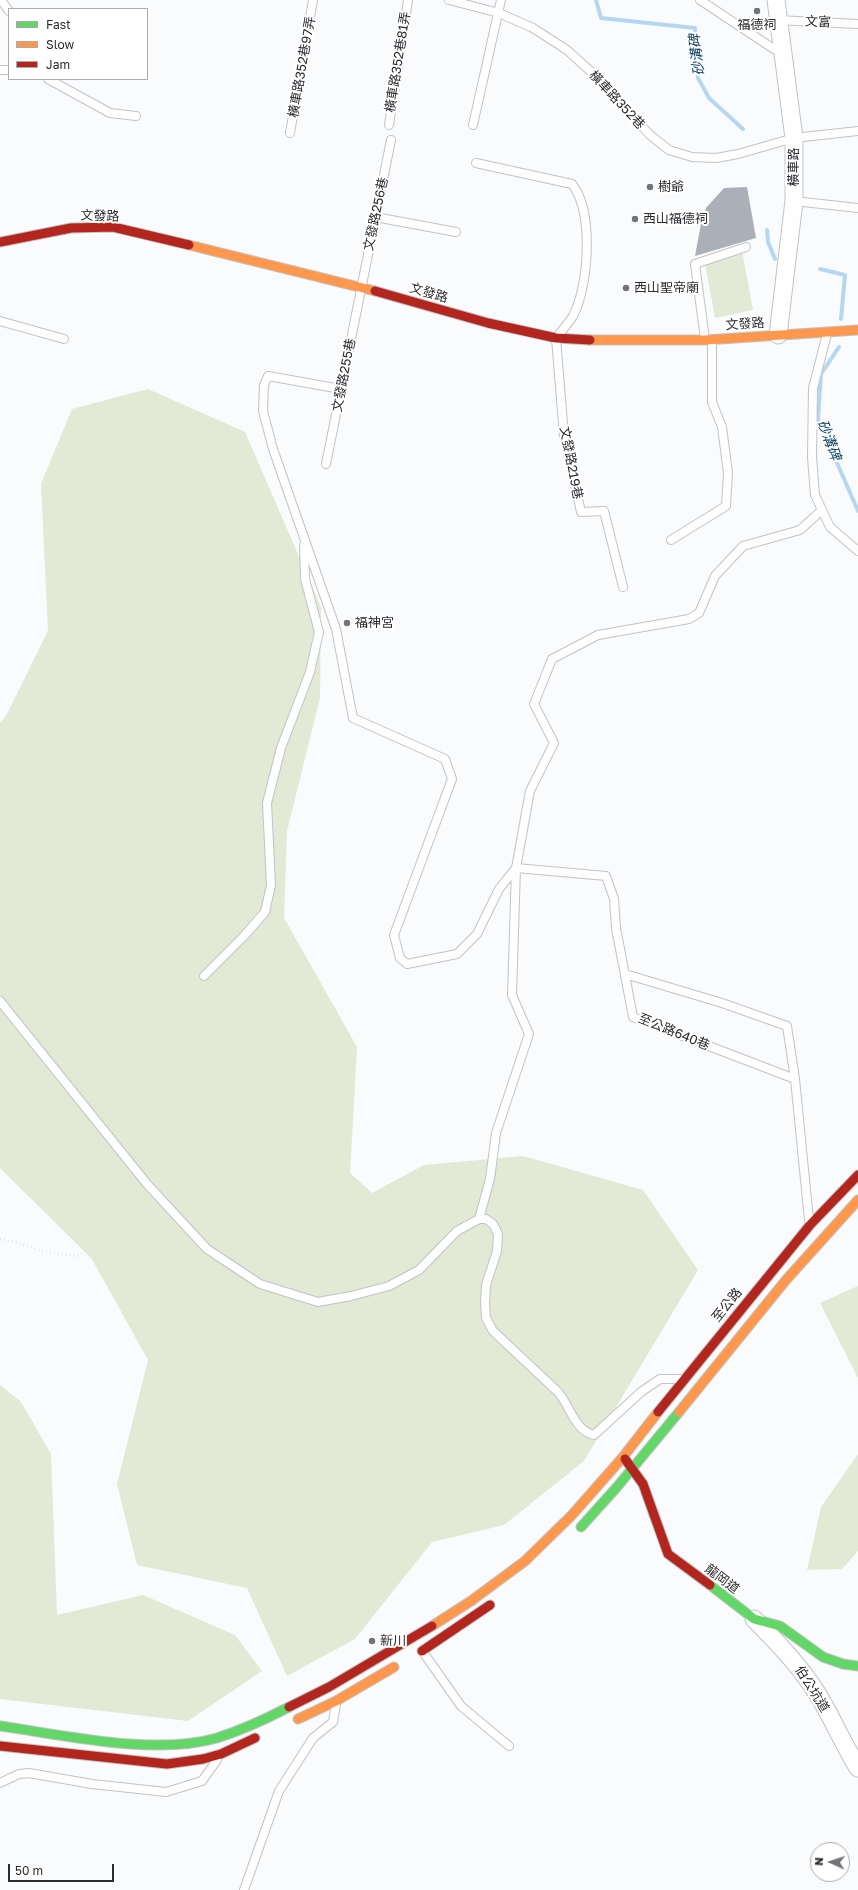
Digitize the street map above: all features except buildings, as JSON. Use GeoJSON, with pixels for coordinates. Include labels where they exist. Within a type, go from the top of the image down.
{"type":"FeatureCollection","features":[{"type":"Feature","properties":{"kind":"street","name":"橫車路"},"geometry":{"type":"LineString","coordinates":[[776,0],[777,20],[794,138],[794,200],[778,335]]}},
{"type":"Feature","properties":{"kind":"street","name":"文發路"},"geometry":{"type":"LineString","coordinates":[[0,242],[71,228],[113,227],[361,287],[488,323],[556,338],[620,341],[708,339],[858,330]]}},
{"type":"Feature","properties":{"kind":"street","name":"至公路"},"geometry":{"type":"LineString","coordinates":[[0,1726],[123,1743],[171,1745],[229,1734],[257,1723],[329,1687],[415,1638],[471,1601],[525,1561],[572,1516],[623,1457],[683,1379],[810,1225],[858,1175]]}},
{"type":"Feature","properties":{"kind":"street"},"geometry":{"type":"LineString","coordinates":[[577,1532],[634,1469],[823,1236],[858,1200]]}},
{"type":"Feature","properties":{"kind":"street"},"geometry":{"type":"LineString","coordinates":[[810,1225],[823,1236]]}},
{"type":"Feature","properties":{"kind":"street","name":"龍岡道"},"geometry":{"type":"LineString","coordinates":[[623,1457],[634,1469],[643,1484],[668,1554],[754,1618],[780,1626],[823,1657],[843,1664],[858,1666]]}},
{"type":"Feature","properties":{"kind":"street"},"geometry":{"type":"LineString","coordinates":[[419,1652],[461,1626],[498,1599]]}},
{"type":"Feature","properties":{"kind":"street","name":"伯公坑道"},"geometry":{"type":"LineString","coordinates":[[754,1618],[782,1647],[817,1694],[858,1768]]}},
{"type":"Feature","properties":{"kind":"street"},"geometry":{"type":"LineString","coordinates":[[286,1724],[336,1701],[402,1662]]}},
{"type":"Feature","properties":{"kind":"street"},"geometry":{"type":"LineString","coordinates":[[0,1746],[167,1764],[203,1759],[221,1754],[264,1734]]}},
{"type":"Feature","properties":{"kind":"lane"},"geometry":{"type":"LineString","coordinates":[[0,0],[8,10]]}},
{"type":"Feature","properties":{"kind":"lane","name":"橫車路352巷97弄"},"geometry":{"type":"LineString","coordinates":[[290,133],[313,0]]}},
{"type":"Feature","properties":{"kind":"lane","name":"橫車路352巷81弄"},"geometry":{"type":"LineString","coordinates":[[389,125],[408,0]]}},
{"type":"Feature","properties":{"kind":"lane","name":"橫車路352巷"},"geometry":{"type":"LineString","coordinates":[[449,0],[499,13],[534,28],[567,50],[598,78],[650,135],[669,150],[692,157],[716,158],[738,154],[794,138],[858,131]]}},
{"type":"Feature","properties":{"kind":"lane"},"geometry":{"type":"LineString","coordinates":[[473,125],[501,0]]}},
{"type":"Feature","properties":{"kind":"lane"},"geometry":{"type":"LineString","coordinates":[[700,0],[783,55]]}},
{"type":"Feature","properties":{"kind":"lane","name":"文富"},"geometry":{"type":"LineString","coordinates":[[777,20],[858,24]]}},
{"type":"Feature","properties":{"kind":"lane"},"geometry":{"type":"LineString","coordinates":[[50,80],[110,113],[136,116]]}},
{"type":"Feature","properties":{"kind":"lane","name":"文發路256巷"},"geometry":{"type":"LineString","coordinates":[[361,287],[391,140]]}},
{"type":"Feature","properties":{"kind":"lane"},"geometry":{"type":"LineString","coordinates":[[476,163],[572,184],[579,193],[586,228],[586,273],[573,316],[556,338]]}},
{"type":"Feature","properties":{"kind":"lane"},"geometry":{"type":"LineString","coordinates":[[794,200],[858,208]]}},
{"type":"Feature","properties":{"kind":"lane"},"geometry":{"type":"LineString","coordinates":[[375,217],[456,232]]}},
{"type":"Feature","properties":{"kind":"lane"},"geometry":{"type":"LineString","coordinates":[[671,540],[726,506],[728,473],[722,427],[712,402],[708,339],[695,264],[746,247]]}},
{"type":"Feature","properties":{"kind":"lane","name":"文發路255巷"},"geometry":{"type":"LineString","coordinates":[[326,464],[361,287]]}},
{"type":"Feature","properties":{"kind":"lane"},"geometry":{"type":"LineString","coordinates":[[0,321],[64,339]]}},
{"type":"Feature","properties":{"kind":"lane"},"geometry":{"type":"LineString","coordinates":[[828,331],[814,388],[812,457],[815,495],[830,527],[858,551]]}},
{"type":"Feature","properties":{"kind":"lane","name":"文發路219巷"},"geometry":{"type":"LineString","coordinates":[[556,338],[564,436],[581,512],[604,511],[623,587]]}},
{"type":"Feature","properties":{"kind":"lane"},"geometry":{"type":"LineString","coordinates":[[341,389],[268,376],[264,385],[263,410],[272,449],[336,628],[353,718],[445,759],[452,778],[394,935],[400,958],[407,964],[456,954],[477,934],[499,889],[516,868]]}},
{"type":"Feature","properties":{"kind":"lane"},"geometry":{"type":"LineString","coordinates":[[479,1219],[490,1180],[496,1133],[529,1034],[512,995],[516,868],[530,791],[554,744],[534,704],[552,659],[598,635],[689,619],[699,613],[715,576],[743,546],[800,530],[822,510]]}},
{"type":"Feature","properties":{"kind":"lane"},"geometry":{"type":"LineString","coordinates":[[204,976],[244,936],[265,912],[271,885],[267,803],[280,748],[310,672],[319,632],[305,579],[304,539]]}},
{"type":"Feature","properties":{"kind":"lane","name":"至公路640巷"},"geometry":{"type":"LineString","coordinates":[[516,868],[606,876],[614,899],[616,928],[633,1017],[795,1079]]}},
{"type":"Feature","properties":{"kind":"lane"},"geometry":{"type":"LineString","coordinates":[[625,974],[787,1026],[795,1079],[810,1225]]}},
{"type":"Feature","properties":{"kind":"lane"},"geometry":{"type":"LineString","coordinates":[[0,1001],[147,1184],[207,1249],[260,1284],[318,1302],[351,1296],[389,1286],[419,1270],[457,1232],[479,1219],[486,1220],[493,1224],[498,1234],[497,1251],[486,1285],[486,1318],[493,1331],[567,1402],[578,1425],[585,1433],[594,1436],[641,1392],[660,1379],[683,1379],[697,1392]]}},
{"type":"Feature","properties":{"kind":"lane"},"geometry":{"type":"LineString","coordinates":[[415,1638],[419,1652],[461,1706],[509,1746]]}},
{"type":"Feature","properties":{"kind":"lane"},"geometry":{"type":"LineString","coordinates":[[244,1890],[279,1791],[313,1738],[333,1722],[336,1701],[329,1687]]}},
{"type":"Feature","properties":{"kind":"lane"},"geometry":{"type":"LineString","coordinates":[[0,1783],[19,1774],[29,1773],[92,1784],[166,1792],[202,1781],[221,1754],[229,1734]]}},
{"type":"Feature","properties":{"kind":"path"},"geometry":{"type":"LineString","coordinates":[[0,1239],[16,1242],[41,1251],[76,1256],[96,1246],[98,1221],[88,1204],[88,1189],[106,1160],[118,1147]]}},
{"type":"Feature","properties":{"kind":"green space"},"geometry":{"type":"Polygon","coordinates":[[[742,250],[753,310],[715,318],[704,258],[742,250]]]}},
{"type":"Feature","properties":{"kind":"green space"},"geometry":{"type":"Polygon","coordinates":[[[148,389],[245,432],[321,607],[320,698],[287,831],[284,918],[357,1047],[350,1173],[372,1193],[424,1165],[523,1156],[643,1190],[698,1270],[584,1461],[504,1525],[432,1542],[355,1639],[287,1676],[247,1588],[137,1565],[117,1484],[148,1360],[92,1259],[0,1168],[0,723],[6,716],[48,631],[41,484],[72,409],[148,389]]]}},
{"type":"Feature","properties":{"kind":"green space"},"geometry":{"type":"Polygon","coordinates":[[[858,1286],[858,1378],[820,1303],[858,1286]]]}},
{"type":"Feature","properties":{"kind":"green space"},"geometry":{"type":"Polygon","coordinates":[[[0,1385],[21,1402],[51,1454],[57,1615],[143,1595],[235,1635],[262,1671],[188,1721],[0,1699],[0,1385]]]}},
{"type":"Feature","properties":{"kind":"green space"},"geometry":{"type":"Polygon","coordinates":[[[858,1454],[858,1551],[842,1569],[807,1570],[821,1507],[858,1454]]]}},
{"type":"Feature","properties":{"kind":"waterway","name":"砂溝碑"},"geometry":{"type":"LineString","coordinates":[[596,0],[601,18],[695,28],[698,78],[709,98],[743,129]]}},
{"type":"Feature","properties":{"kind":"waterway","name":"砂溝碑"},"geometry":{"type":"LineString","coordinates":[[767,230],[768,242],[775,259]]}},
{"type":"Feature","properties":{"kind":"waterway","name":"砂溝碑"},"geometry":{"type":"LineString","coordinates":[[820,269],[845,275],[841,319]]}},
{"type":"Feature","properties":{"kind":"waterway","name":"砂溝碑"},"geometry":{"type":"LineString","coordinates":[[839,347],[821,374],[818,419],[858,511]]}},
{"type":"Feature","properties":{"kind":"traffic: fast"},"geometry":{"type":"LineString","coordinates":[[581,1527],[617,1487],[679,1412]]}},
{"type":"Feature","properties":{"kind":"traffic: fast"},"geometry":{"type":"LineString","coordinates":[[710,1585],[754,1619],[780,1626],[823,1657],[843,1664],[858,1666]]}},
{"type":"Feature","properties":{"kind":"traffic: fast"},"geometry":{"type":"LineString","coordinates":[[0,1726],[109,1742],[166,1745],[192,1743],[217,1738],[254,1724],[289,1707]]}},
{"type":"Feature","properties":{"kind":"traffic: slow"},"geometry":{"type":"LineString","coordinates":[[189,245],[375,291]]}},
{"type":"Feature","properties":{"kind":"traffic: slow"},"geometry":{"type":"LineString","coordinates":[[590,340],[705,340],[858,330]]}},
{"type":"Feature","properties":{"kind":"traffic: slow"},"geometry":{"type":"LineString","coordinates":[[679,1412],[786,1280],[858,1200]]}},
{"type":"Feature","properties":{"kind":"traffic: slow"},"geometry":{"type":"LineString","coordinates":[[432,1626],[471,1601],[525,1561],[572,1515],[623,1457],[658,1412]]}},
{"type":"Feature","properties":{"kind":"traffic: slow"},"geometry":{"type":"LineString","coordinates":[[298,1719],[336,1701],[394,1667]]}},
{"type":"Feature","properties":{"kind":"traffic: jam"},"geometry":{"type":"LineString","coordinates":[[0,242],[71,228],[113,227],[189,245]]}},
{"type":"Feature","properties":{"kind":"traffic: jam"},"geometry":{"type":"LineString","coordinates":[[375,291],[488,323],[556,338],[590,340]]}},
{"type":"Feature","properties":{"kind":"traffic: jam"},"geometry":{"type":"LineString","coordinates":[[658,1412],[810,1225],[858,1175]]}},
{"type":"Feature","properties":{"kind":"traffic: jam"},"geometry":{"type":"LineString","coordinates":[[625,1459],[643,1484],[668,1554],[710,1585]]}},
{"type":"Feature","properties":{"kind":"traffic: jam"},"geometry":{"type":"LineString","coordinates":[[422,1651],[490,1605]]}},
{"type":"Feature","properties":{"kind":"traffic: jam"},"geometry":{"type":"LineString","coordinates":[[289,1707],[329,1687],[432,1626]]}},
{"type":"Feature","properties":{"kind":"traffic: jam"},"geometry":{"type":"LineString","coordinates":[[0,1746],[167,1764],[203,1759],[221,1754],[255,1738]]}},
{"type":"Feature","properties":{"kind":"place","name":"福德祠"},"geometry":{"type":"Point","coordinates":[757,11]}},
{"type":"Feature","properties":{"kind":"place","name":"樹爺"},"geometry":{"type":"Point","coordinates":[650,187]}},
{"type":"Feature","properties":{"kind":"place","name":"西山福德祠"},"geometry":{"type":"Point","coordinates":[635,219]}},
{"type":"Feature","properties":{"kind":"place","name":"西山聖帝廟"},"geometry":{"type":"Point","coordinates":[626,288]}},
{"type":"Feature","properties":{"kind":"place","name":"福神宮"},"geometry":{"type":"Point","coordinates":[347,623]}},
{"type":"Feature","properties":{"kind":"place","name":"新川"},"geometry":{"type":"Point","coordinates":[372,1641]}}]}
